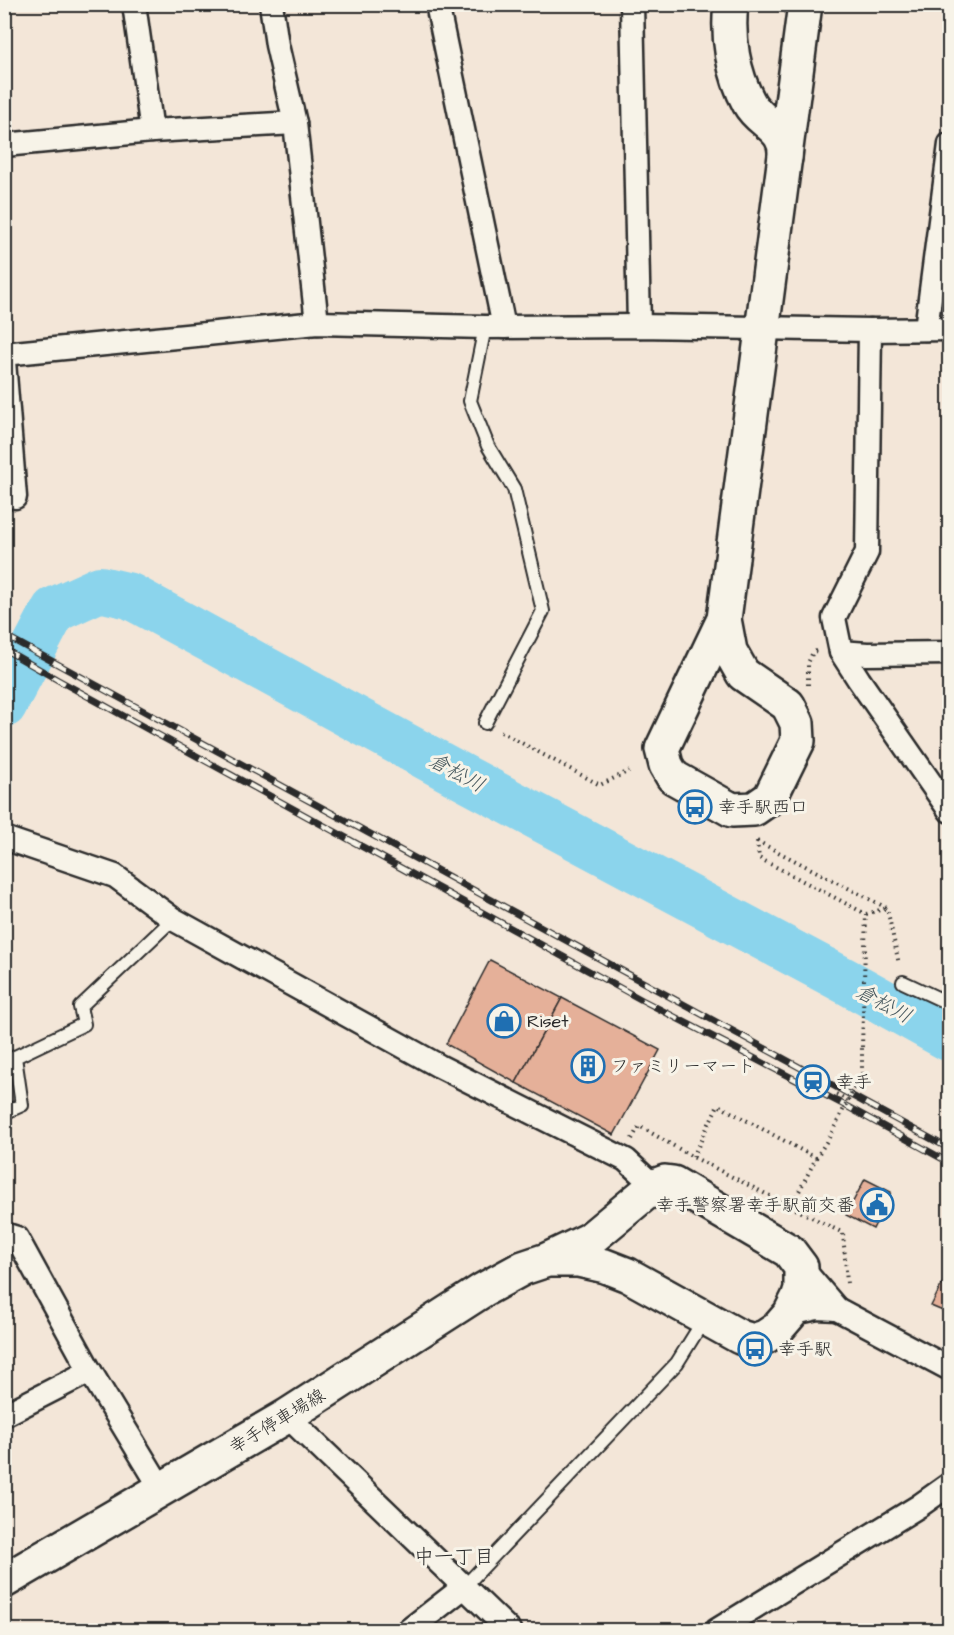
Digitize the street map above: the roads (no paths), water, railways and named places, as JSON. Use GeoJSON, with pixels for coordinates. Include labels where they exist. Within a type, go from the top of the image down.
{"type":"FeatureCollection","features":[{"type":"Feature","properties":{"kind":"street"},"geometry":{"type":"LineString","coordinates":[[134,4],[152,131]]}},
{"type":"Feature","properties":{"kind":"street"},"geometry":{"type":"LineString","coordinates":[[271,4],[277,45],[295,123],[318,323]]}},
{"type":"Feature","properties":{"kind":"street"},"geometry":{"type":"LineString","coordinates":[[436,4],[495,327]]}},
{"type":"Feature","properties":{"kind":"street"},"geometry":{"type":"LineString","coordinates":[[632,4],[639,326]]}},
{"type":"Feature","properties":{"kind":"street"},"geometry":{"type":"LineString","coordinates":[[731,4],[733,61],[739,81],[750,106],[777,130],[786,149],[784,163]]}},
{"type":"Feature","properties":{"kind":"street"},"geometry":{"type":"LineString","coordinates":[[724,619],[730,651],[743,674],[788,705],[797,723],[798,741],[770,798],[754,810],[732,810],[673,777],[666,765],[662,749],[724,619],[806,4]]}},
{"type":"Feature","properties":{"kind":"street"},"geometry":{"type":"LineString","coordinates":[[4,145],[152,131],[295,123]]}},
{"type":"Feature","properties":{"kind":"street"},"geometry":{"type":"LineString","coordinates":[[926,329],[947,188],[950,144]]}},
{"type":"Feature","properties":{"kind":"street"},"geometry":{"type":"LineString","coordinates":[[4,354],[318,323],[495,327],[950,329]]}},
{"type":"Feature","properties":{"kind":"street"},"geometry":{"type":"LineString","coordinates":[[870,330],[867,552],[834,618],[841,652],[950,811]]}},
{"type":"Feature","properties":{"kind":"street"},"geometry":{"type":"LineString","coordinates":[[4,361],[15,497]]}},
{"type":"Feature","properties":{"kind":"street"},"geometry":{"type":"LineString","coordinates":[[841,652],[950,653]]}},
{"type":"Feature","properties":{"kind":"street"},"geometry":{"type":"LineString","coordinates":[[4,838],[115,876],[173,919],[439,1066],[627,1160],[654,1186]]}},
{"type":"Feature","properties":{"kind":"street"},"geometry":{"type":"LineString","coordinates":[[547,1260],[589,1240],[654,1186],[665,1182],[677,1186],[789,1251],[837,1309],[950,1369]]}},
{"type":"Feature","properties":{"kind":"street"},"geometry":{"type":"LineString","coordinates":[[4,1234],[17,1238],[90,1371],[162,1490]]}},
{"type":"Feature","properties":{"kind":"street"},"geometry":{"type":"LineString","coordinates":[[547,1260],[578,1260],[605,1266],[628,1275],[740,1337],[753,1341],[777,1329],[790,1314],[801,1289],[801,1267]]}},
{"type":"Feature","properties":{"kind":"street","name":"幸手停車場線"},"geometry":{"type":"LineString","coordinates":[[4,1581],[287,1416],[483,1290],[523,1268],[547,1260]]}},
{"type":"Feature","properties":{"kind":"street"},"geometry":{"type":"LineString","coordinates":[[790,1314],[817,1308],[837,1309]]}},
{"type":"Feature","properties":{"kind":"street"},"geometry":{"type":"LineString","coordinates":[[4,1415],[90,1371]]}},
{"type":"Feature","properties":{"kind":"street"},"geometry":{"type":"LineString","coordinates":[[287,1416],[509,1630]]}},
{"type":"Feature","properties":{"kind":"street"},"geometry":{"type":"LineString","coordinates":[[717,1630],[919,1506],[950,1484]]}},
{"type":"Feature","properties":{"kind":"street"},"geometry":{"type":"LineString","coordinates":[[409,1630],[464,1587]]}},
{"type":"Feature","properties":{"kind":"lane"},"geometry":{"type":"LineString","coordinates":[[485,723],[543,611],[514,489],[488,446],[470,401],[495,327]]}},
{"type":"Feature","properties":{"kind":"lane"},"geometry":{"type":"LineString","coordinates":[[4,1113],[22,1104],[15,1057],[84,1024],[80,1007],[173,919]]}},
{"type":"Feature","properties":{"kind":"lane"},"geometry":{"type":"LineString","coordinates":[[903,982],[950,1004]]}},
{"type":"Feature","properties":{"kind":"lane"},"geometry":{"type":"LineString","coordinates":[[464,1587],[677,1363],[705,1318]]}},
{"type":"Feature","properties":{"kind":"waterway","name":"倉松川"},"geometry":{"type":"LineString","coordinates":[[4,705],[54,610],[100,589],[130,596],[950,1039]]}},
{"type":"Feature","properties":{"kind":"railway"},"geometry":{"type":"LineString","coordinates":[[4,635],[950,1149]]}},
{"type":"Feature","properties":{"kind":"railway"},"geometry":{"type":"LineString","coordinates":[[4,649],[642,1000],[950,1163]]}},
{"type":"Feature","properties":{"kind":"place","name":"幸手駅西口"},"geometry":{"type":"Point","coordinates":[695,807]}},
{"type":"Feature","properties":{"kind":"place","name":"Riset"},"geometry":{"type":"Point","coordinates":[504,1021]}},
{"type":"Feature","properties":{"kind":"place","name":"ファミリーマート"},"geometry":{"type":"Point","coordinates":[588,1066]}},
{"type":"Feature","properties":{"kind":"place","name":"幸手"},"geometry":{"type":"Point","coordinates":[813,1082]}},
{"type":"Feature","properties":{"kind":"place","name":"幸手警察署幸手駅前交番"},"geometry":{"type":"Point","coordinates":[877,1205]}},
{"type":"Feature","properties":{"kind":"place","name":"幸手駅"},"geometry":{"type":"Point","coordinates":[755,1349]}},
{"type":"Feature","properties":{"kind":"district","name":"中一丁目"},"geometry":{"type":"Point","coordinates":[454,1556]}}]}
